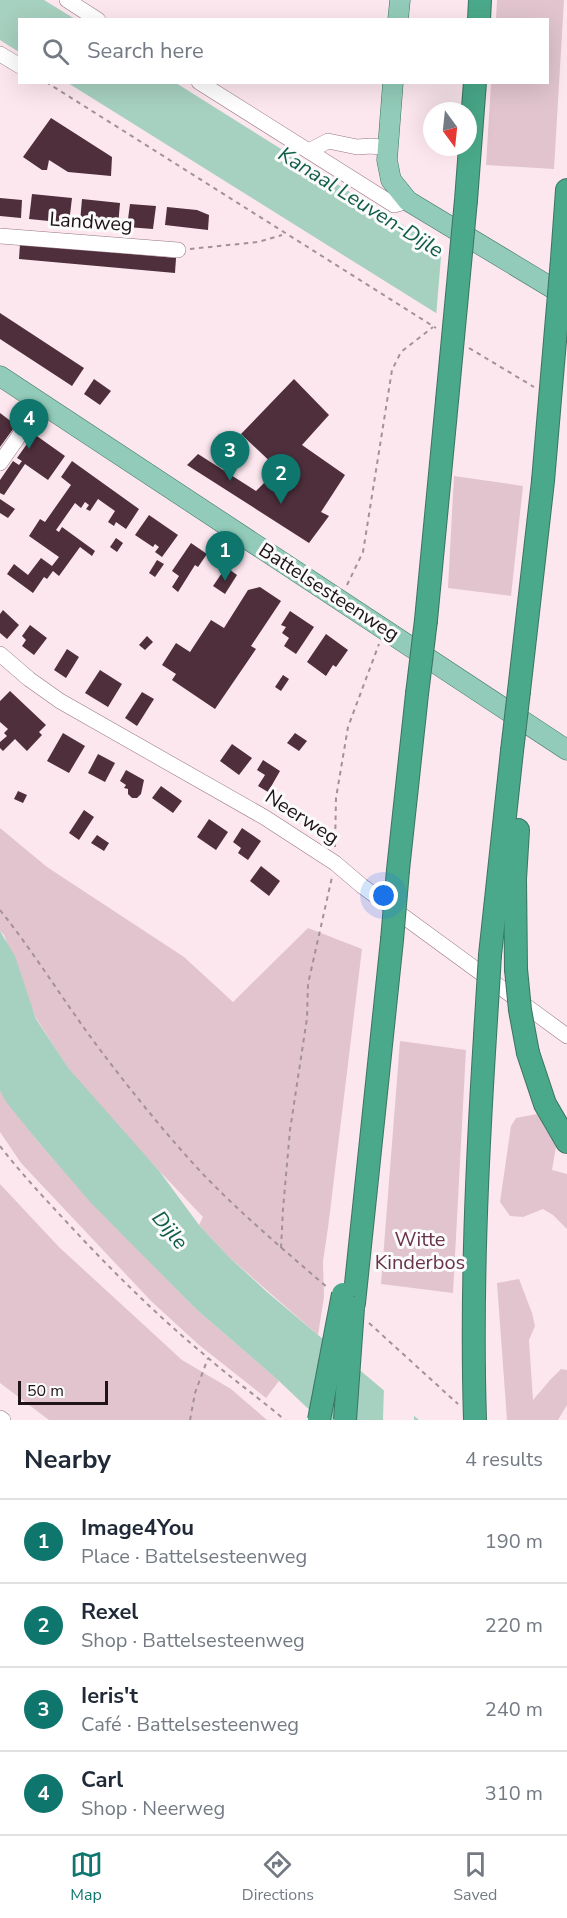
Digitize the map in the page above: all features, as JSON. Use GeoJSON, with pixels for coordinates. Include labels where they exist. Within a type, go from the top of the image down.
{"type":"FeatureCollection","features":[{"type":"Feature","properties":{"kind":"highway"},"geometry":{"type":"LineString","coordinates":[[479,18],[480,0]]}},
{"type":"Feature","properties":{"kind":"highway"},"geometry":{"type":"LineString","coordinates":[[319,1420],[344,1297],[358,1262],[426,620],[475,84]]}},
{"type":"Feature","properties":{"kind":"highway"},"geometry":{"type":"LineString","coordinates":[[470,1414],[477,1161],[490,955],[543,481],[567,190]]}},
{"type":"Feature","properties":{"kind":"highway"},"geometry":{"type":"LineString","coordinates":[[508,785],[519,821],[515,879],[516,969],[520,1010],[528,1053],[545,1104],[567,1142]]}},
{"type":"Feature","properties":{"kind":"highway"},"geometry":{"type":"LineString","coordinates":[[344,1297],[345,1420]]}},
{"type":"Feature","properties":{"kind":"main road"},"geometry":{"type":"LineString","coordinates":[[398,18],[400,0]]}},
{"type":"Feature","properties":{"kind":"main road"},"geometry":{"type":"LineString","coordinates":[[393,84],[387,160],[391,180],[408,201],[567,297]]}},
{"type":"Feature","properties":{"kind":"main road","name":"Battelsesteenweg"},"geometry":{"type":"LineString","coordinates":[[0,376],[567,750]]}},
{"type":"Feature","properties":{"kind":"street"},"geometry":{"type":"LineString","coordinates":[[67,0],[95,18]]}},
{"type":"Feature","properties":{"kind":"street"},"geometry":{"type":"LineString","coordinates":[[0,54],[18,65]]}},
{"type":"Feature","properties":{"kind":"street"},"geometry":{"type":"LineString","coordinates":[[202,84],[394,206],[408,201]]}},
{"type":"Feature","properties":{"kind":"street"},"geometry":{"type":"LineString","coordinates":[[309,151],[328,141],[357,147],[388,148]]}},
{"type":"Feature","properties":{"kind":"street","name":"Landweg"},"geometry":{"type":"LineString","coordinates":[[0,236],[178,250]]}},
{"type":"Feature","properties":{"kind":"street"},"geometry":{"type":"LineString","coordinates":[[0,463],[42,403]]}},
{"type":"Feature","properties":{"kind":"street","name":"Neerweg"},"geometry":{"type":"LineString","coordinates":[[0,654],[60,701],[226,795],[334,863],[567,1036]]}},
{"type":"Feature","properties":{"kind":"path"},"geometry":{"type":"LineString","coordinates":[[49,84],[442,332]]}},
{"type":"Feature","properties":{"kind":"path"},"geometry":{"type":"LineString","coordinates":[[178,250],[258,242],[284,234]]}},
{"type":"Feature","properties":{"kind":"path"},"geometry":{"type":"LineString","coordinates":[[340,599],[363,552],[392,370],[401,352],[433,327]]}},
{"type":"Feature","properties":{"kind":"path"},"geometry":{"type":"LineString","coordinates":[[461,344],[538,390]]}},
{"type":"Feature","properties":{"kind":"path"},"geometry":{"type":"LineString","coordinates":[[281,1248],[282,1209],[290,1130],[307,1018],[309,984],[334,863],[336,798],[348,727],[385,628]]}},
{"type":"Feature","properties":{"kind":"path"},"geometry":{"type":"LineString","coordinates":[[0,910],[21,936],[100,1050],[167,1134],[233,1204],[281,1248],[344,1297]]}},
{"type":"Feature","properties":{"kind":"path"},"geometry":{"type":"LineString","coordinates":[[0,1146],[23,1175],[138,1298],[285,1420]]}},
{"type":"Feature","properties":{"kind":"path"},"geometry":{"type":"LineString","coordinates":[[370,1323],[470,1414]]}},
{"type":"Feature","properties":{"kind":"path"},"geometry":{"type":"LineString","coordinates":[[190,1420],[195,1393],[208,1358]]}},
{"type":"Feature","properties":{"kind":"green space"},"geometry":{"type":"Polygon","coordinates":[[[497,0],[564,0],[554,169],[486,165],[491,84],[549,84],[549,18],[496,18],[497,0]]]}},
{"type":"Feature","properties":{"kind":"green space"},"geometry":{"type":"Polygon","coordinates":[[[454,476],[523,486],[511,596],[448,588],[454,476]]]}},
{"type":"Feature","properties":{"kind":"green space"},"geometry":{"type":"Polygon","coordinates":[[[0,828],[47,867],[184,957],[233,1002],[308,928],[362,949],[323,1261],[324,1297],[318,1335],[229,1257],[199,1225],[203,1217],[130,1140],[70,1071],[36,1018],[4,935],[0,931],[0,828]]]}},
{"type":"Feature","properties":{"kind":"green space","name":"Witte Kinderbos"},"geometry":{"type":"Polygon","coordinates":[[[400,1041],[466,1050],[453,1293],[381,1284],[400,1041]]]}},
{"type":"Feature","properties":{"kind":"green space"},"geometry":{"type":"Polygon","coordinates":[[[0,1091],[36,1139],[92,1203],[196,1309],[279,1381],[266,1398],[199,1345],[151,1301],[21,1163],[0,1132],[0,1091]]]}},
{"type":"Feature","properties":{"kind":"green space"},"geometry":{"type":"Polygon","coordinates":[[[537,1114],[556,1147],[552,1170],[567,1174],[567,1229],[543,1209],[523,1217],[510,1216],[500,1202],[511,1126],[516,1118],[537,1114]]]}},
{"type":"Feature","properties":{"kind":"green space"},"geometry":{"type":"Polygon","coordinates":[[[0,1184],[59,1247],[182,1360],[231,1389],[267,1420],[49,1420],[0,1383],[0,1184]]]}},
{"type":"Feature","properties":{"kind":"green space"},"geometry":{"type":"Polygon","coordinates":[[[519,1279],[535,1326],[529,1340],[533,1400],[561,1369],[567,1370],[567,1405],[558,1420],[507,1420],[497,1283],[519,1279]]]}},
{"type":"Feature","properties":{"kind":"water"},"geometry":{"type":"Polygon","coordinates":[[[0,0],[44,0],[73,18],[18,18],[18,51],[0,40],[0,0]]]}},
{"type":"Feature","properties":{"kind":"water","name":"Kanaal Leuven-Dijle"},"geometry":{"type":"Polygon","coordinates":[[[70,84],[178,84],[388,216],[567,324],[567,395],[70,84]]]}},
{"type":"Feature","properties":{"kind":"water","name":"Dijle"},"geometry":{"type":"Polygon","coordinates":[[[0,931],[15,956],[36,1019],[69,1069],[160,1172],[199,1225],[267,1292],[419,1420],[320,1420],[196,1309],[91,1203],[36,1139],[0,1091],[0,931]]]}},
{"type":"Feature","properties":{"kind":"pier"},"geometry":{"type":"Polygon","coordinates":[[[442,245],[567,320],[567,398],[436,317],[442,245]]]}},
{"type":"Feature","properties":{"kind":"pier"},"geometry":{"type":"Polygon","coordinates":[[[384,1386],[414,1412],[414,1420],[383,1420],[384,1386]]]}},
{"type":"Feature","properties":{"kind":"building"},"geometry":{"type":"Polygon","coordinates":[[[51,118],[112,157],[111,176],[68,172],[49,160],[47,170],[42,170],[23,157],[51,118]]]}},
{"type":"Feature","properties":{"kind":"building"},"geometry":{"type":"Polygon","coordinates":[[[32,194],[72,198],[69,223],[29,219],[32,194]]]}},
{"type":"Feature","properties":{"kind":"building"},"geometry":{"type":"Polygon","coordinates":[[[0,198],[22,200],[21,218],[0,216],[0,198]]]}},
{"type":"Feature","properties":{"kind":"building"},"geometry":{"type":"Polygon","coordinates":[[[82,199],[120,203],[118,226],[80,222],[82,199]]]}},
{"type":"Feature","properties":{"kind":"building"},"geometry":{"type":"Polygon","coordinates":[[[130,204],[156,206],[153,229],[127,227],[130,204]]]}},
{"type":"Feature","properties":{"kind":"building"},"geometry":{"type":"Polygon","coordinates":[[[167,207],[197,210],[209,215],[208,230],[165,225],[167,207]]]}},
{"type":"Feature","properties":{"kind":"building"},"geometry":{"type":"Polygon","coordinates":[[[20,244],[176,258],[175,273],[19,259],[20,244]]]}},
{"type":"Feature","properties":{"kind":"building"},"geometry":{"type":"Polygon","coordinates":[[[0,313],[84,368],[72,386],[0,339],[0,313]]]}},
{"type":"Feature","properties":{"kind":"building"},"geometry":{"type":"Polygon","coordinates":[[[94,379],[111,391],[100,405],[84,394],[94,379]]]}},
{"type":"Feature","properties":{"kind":"building"},"geometry":{"type":"Polygon","coordinates":[[[294,379],[329,415],[302,445],[345,475],[321,512],[329,516],[309,543],[187,465],[198,454],[256,491],[278,469],[241,434],[294,379]]]}},
{"type":"Feature","properties":{"kind":"building"},"geometry":{"type":"Polygon","coordinates":[[[0,413],[16,425],[0,447],[0,413]]]}},
{"type":"Feature","properties":{"kind":"building"},"geometry":{"type":"Polygon","coordinates":[[[34,434],[65,456],[48,480],[25,464],[4,495],[0,493],[0,480],[13,461],[19,465],[22,461],[17,458],[34,434]]]}},
{"type":"Feature","properties":{"kind":"building"},"geometry":{"type":"Polygon","coordinates":[[[72,461],[139,509],[126,529],[116,522],[114,526],[108,522],[115,511],[98,499],[90,511],[86,509],[89,505],[85,502],[81,508],[75,503],[56,530],[59,532],[62,527],[95,551],[92,556],[80,547],[59,576],[53,571],[47,579],[44,577],[33,593],[7,574],[14,564],[28,575],[41,558],[52,566],[59,557],[29,536],[40,519],[45,522],[71,485],[61,477],[72,461]]]}},
{"type":"Feature","properties":{"kind":"building"},"geometry":{"type":"Polygon","coordinates":[[[0,499],[15,509],[8,518],[0,513],[0,499]]]}},
{"type":"Feature","properties":{"kind":"building"},"geometry":{"type":"Polygon","coordinates":[[[149,515],[178,535],[162,557],[155,552],[159,547],[155,544],[153,547],[135,535],[149,515]]]}},
{"type":"Feature","properties":{"kind":"building"},"geometry":{"type":"Polygon","coordinates":[[[116,538],[123,543],[117,552],[110,547],[116,538]]]}},
{"type":"Feature","properties":{"kind":"building"},"geometry":{"type":"Polygon","coordinates":[[[191,543],[207,554],[198,567],[195,565],[178,592],[172,587],[179,576],[172,571],[191,543]]]}},
{"type":"Feature","properties":{"kind":"building"},"geometry":{"type":"Polygon","coordinates":[[[157,560],[164,564],[155,577],[149,573],[157,560]]]}},
{"type":"Feature","properties":{"kind":"building"},"geometry":{"type":"Polygon","coordinates":[[[226,567],[237,575],[225,594],[213,586],[226,567]]]}},
{"type":"Feature","properties":{"kind":"building"},"geometry":{"type":"Polygon","coordinates":[[[260,587],[281,601],[251,646],[256,649],[215,709],[172,680],[176,674],[162,665],[176,643],[190,652],[211,620],[224,628],[248,590],[260,587]]]}},
{"type":"Feature","properties":{"kind":"building"},"geometry":{"type":"Polygon","coordinates":[[[3,610],[19,625],[7,639],[0,633],[0,614],[3,610]]]}},
{"type":"Feature","properties":{"kind":"building"},"geometry":{"type":"Polygon","coordinates":[[[290,611],[314,627],[296,654],[284,646],[289,638],[282,633],[286,627],[281,625],[290,611]]]}},
{"type":"Feature","properties":{"kind":"building"},"geometry":{"type":"Polygon","coordinates":[[[30,625],[47,638],[34,655],[22,646],[26,640],[22,636],[30,625]]]}},
{"type":"Feature","properties":{"kind":"building"},"geometry":{"type":"Polygon","coordinates":[[[326,634],[348,650],[336,667],[333,665],[326,676],[307,662],[326,634]]]}},
{"type":"Feature","properties":{"kind":"building"},"geometry":{"type":"Polygon","coordinates":[[[147,636],[153,642],[145,650],[139,645],[147,636]]]}},
{"type":"Feature","properties":{"kind":"building"},"geometry":{"type":"Polygon","coordinates":[[[67,649],[79,657],[66,678],[54,670],[67,649]]]}},
{"type":"Feature","properties":{"kind":"building"},"geometry":{"type":"Polygon","coordinates":[[[100,670],[122,684],[108,707],[85,693],[100,670]]]}},
{"type":"Feature","properties":{"kind":"building"},"geometry":{"type":"Polygon","coordinates":[[[283,675],[289,679],[281,691],[275,687],[283,675]]]}},
{"type":"Feature","properties":{"kind":"building"},"geometry":{"type":"Polygon","coordinates":[[[10,691],[46,725],[39,732],[42,735],[27,751],[15,739],[3,751],[0,748],[0,742],[7,736],[4,733],[8,729],[0,722],[0,701],[10,691]]]}},
{"type":"Feature","properties":{"kind":"building"},"geometry":{"type":"Polygon","coordinates":[[[142,692],[154,699],[137,726],[125,718],[142,692]]]}},
{"type":"Feature","properties":{"kind":"building"},"geometry":{"type":"Polygon","coordinates":[[[63,733],[85,746],[69,773],[47,761],[63,733]]]}},
{"type":"Feature","properties":{"kind":"building"},"geometry":{"type":"Polygon","coordinates":[[[295,733],[307,741],[299,751],[287,743],[295,733]]]}},
{"type":"Feature","properties":{"kind":"building"},"geometry":{"type":"Polygon","coordinates":[[[232,744],[252,758],[239,775],[220,761],[232,744]]]}},
{"type":"Feature","properties":{"kind":"building"},"geometry":{"type":"Polygon","coordinates":[[[98,754],[115,763],[105,782],[88,773],[98,754]]]}},
{"type":"Feature","properties":{"kind":"building"},"geometry":{"type":"Polygon","coordinates":[[[263,760],[280,771],[268,792],[258,786],[265,775],[257,770],[263,760]]]}},
{"type":"Feature","properties":{"kind":"building"},"geometry":{"type":"Polygon","coordinates":[[[126,770],[144,780],[141,794],[137,798],[132,798],[128,794],[128,789],[124,788],[126,785],[120,781],[126,770]]]}},
{"type":"Feature","properties":{"kind":"building"},"geometry":{"type":"Polygon","coordinates":[[[161,786],[182,801],[173,813],[152,798],[161,786]]]}},
{"type":"Feature","properties":{"kind":"building"},"geometry":{"type":"Polygon","coordinates":[[[18,791],[27,795],[23,803],[14,799],[18,791]]]}},
{"type":"Feature","properties":{"kind":"building"},"geometry":{"type":"Polygon","coordinates":[[[84,810],[94,817],[79,840],[69,833],[84,810]]]}},
{"type":"Feature","properties":{"kind":"building"},"geometry":{"type":"Polygon","coordinates":[[[209,819],[228,832],[216,850],[197,837],[209,819]]]}},
{"type":"Feature","properties":{"kind":"building"},"geometry":{"type":"Polygon","coordinates":[[[242,828],[261,841],[248,860],[238,853],[241,848],[233,842],[242,828]]]}},
{"type":"Feature","properties":{"kind":"building"},"geometry":{"type":"Polygon","coordinates":[[[97,835],[109,843],[104,851],[91,843],[97,835]]]}},
{"type":"Feature","properties":{"kind":"building"},"geometry":{"type":"Polygon","coordinates":[[[261,866],[280,881],[269,896],[250,881],[261,866]]]}},
{"type":"Feature","properties":{"kind":"place","name":"Carl"},"geometry":{"type":"Point","coordinates":[29,449]}},
{"type":"Feature","properties":{"kind":"place","name":"Ieris't"},"geometry":{"type":"Point","coordinates":[230,481]}},
{"type":"Feature","properties":{"kind":"place","name":"Rexel"},"geometry":{"type":"Point","coordinates":[281,504]}},
{"type":"Feature","properties":{"kind":"place","name":"Image4You"},"geometry":{"type":"Point","coordinates":[225,581]}}]}
